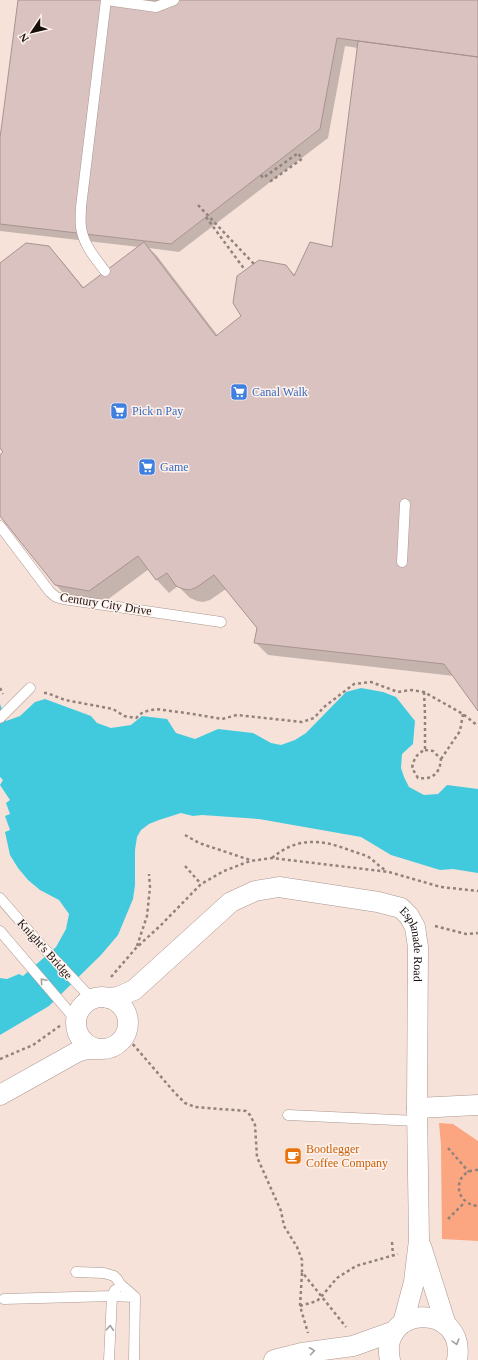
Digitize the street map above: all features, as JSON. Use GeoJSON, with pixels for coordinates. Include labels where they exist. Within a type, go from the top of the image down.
{"type":"FeatureCollection","features":[{"type":"Feature","properties":{"kind":"street","name":"Esplanade Road"},"geometry":{"type":"LineString","coordinates":[[93,994],[118,997],[134,990],[231,902],[254,891],[279,888],[378,902],[400,908],[409,916],[415,927],[418,947],[417,1108],[419,1240],[414,1282],[398,1327],[390,1342],[390,1360]]}},
{"type":"Feature","properties":{"kind":"street"},"geometry":{"type":"LineString","coordinates":[[0,1096],[76,1052],[87,1049],[107,1048],[114,1046],[120,1041],[126,1027],[134,990]]}},
{"type":"Feature","properties":{"kind":"street"},"geometry":{"type":"LineString","coordinates":[[50,1066],[63,1053],[77,1024],[82,1008],[93,994],[115,1001],[121,1006],[125,1012],[126,1027]]}},
{"type":"Feature","properties":{"kind":"street"},"geometry":{"type":"LineString","coordinates":[[77,1024],[78,1033],[83,1041],[97,1049]]}},
{"type":"Feature","properties":{"kind":"street"},"geometry":{"type":"LineString","coordinates":[[417,1108],[478,1095]]}},
{"type":"Feature","properties":{"kind":"street"},"geometry":{"type":"LineString","coordinates":[[417,1108],[478,1105]]}},
{"type":"Feature","properties":{"kind":"street","name":"Esplanade Road"},"geometry":{"type":"LineString","coordinates":[[419,1240],[446,1325],[452,1332],[457,1342],[458,1360]]}},
{"type":"Feature","properties":{"kind":"street"},"geometry":{"type":"LineString","coordinates":[[274,1360],[302,1353],[353,1346],[398,1327],[412,1318],[426,1316],[437,1319],[446,1325]]}},
{"type":"Feature","properties":{"kind":"lane"},"geometry":{"type":"LineString","coordinates":[[105,271],[86,245],[81,227],[81,207],[106,0],[156,7],[174,0]]}},
{"type":"Feature","properties":{"kind":"lane"},"geometry":{"type":"LineString","coordinates":[[402,562],[405,504]]}},
{"type":"Feature","properties":{"kind":"lane","name":"Century City Drive"},"geometry":{"type":"LineString","coordinates":[[0,526],[50,592],[56,597],[63,600],[221,622]]}},
{"type":"Feature","properties":{"kind":"lane"},"geometry":{"type":"LineString","coordinates":[[0,718],[30,688]]}},
{"type":"Feature","properties":{"kind":"lane","name":"Knight's Bridge"},"geometry":{"type":"LineString","coordinates":[[0,898],[40,944],[93,994]]}},
{"type":"Feature","properties":{"kind":"lane","name":"Knight's Bridge"},"geometry":{"type":"LineString","coordinates":[[0,931],[61,1001],[77,1024]]}},
{"type":"Feature","properties":{"kind":"lane"},"geometry":{"type":"LineString","coordinates":[[288,1115],[417,1108]]}},
{"type":"Feature","properties":{"kind":"lane"},"geometry":{"type":"LineString","coordinates":[[76,1272],[104,1273],[114,1276],[120,1284],[135,1297],[134,1360]]}},
{"type":"Feature","properties":{"kind":"lane"},"geometry":{"type":"LineString","coordinates":[[109,1360],[112,1296],[120,1284]]}},
{"type":"Feature","properties":{"kind":"lane"},"geometry":{"type":"LineString","coordinates":[[4,1300],[112,1296],[135,1297]]}},
{"type":"Feature","properties":{"kind":"path"},"geometry":{"type":"LineString","coordinates":[[261,175],[263,178],[298,153],[302,159],[268,183]]}},
{"type":"Feature","properties":{"kind":"path"},"geometry":{"type":"LineString","coordinates":[[198,205],[246,270]]}},
{"type":"Feature","properties":{"kind":"path"},"geometry":{"type":"LineString","coordinates":[[207,216],[254,264]]}},
{"type":"Feature","properties":{"kind":"path"},"geometry":{"type":"LineString","coordinates":[[40,695],[47,693],[65,700],[113,709],[124,716],[136,718],[143,712],[156,710],[222,719],[237,715],[302,722],[314,718],[324,707],[354,684],[371,682],[398,692],[411,690],[424,692],[463,714],[478,726]]}},
{"type":"Feature","properties":{"kind":"path"},"geometry":{"type":"LineString","coordinates":[[0,688],[8,710]]}},
{"type":"Feature","properties":{"kind":"path"},"geometry":{"type":"LineString","coordinates":[[424,692],[424,750]]}},
{"type":"Feature","properties":{"kind":"path"},"geometry":{"type":"LineString","coordinates":[[441,758],[433,751],[424,750],[414,759],[412,768],[418,778],[426,779],[435,774],[440,767],[441,758],[460,731],[463,714]]}},
{"type":"Feature","properties":{"kind":"path"},"geometry":{"type":"LineString","coordinates":[[185,835],[199,843],[250,861]]}},
{"type":"Feature","properties":{"kind":"path"},"geometry":{"type":"LineString","coordinates":[[272,858],[278,853],[302,842],[321,841],[340,846],[367,857],[378,866],[389,872]]}},
{"type":"Feature","properties":{"kind":"path"},"geometry":{"type":"LineString","coordinates":[[185,866],[201,884]]}},
{"type":"Feature","properties":{"kind":"path"},"geometry":{"type":"LineString","coordinates":[[136,948],[146,916],[150,887],[149,874]]}},
{"type":"Feature","properties":{"kind":"path"},"geometry":{"type":"LineString","coordinates":[[415,927],[429,924],[466,934],[478,933]]}},
{"type":"Feature","properties":{"kind":"path"},"geometry":{"type":"LineString","coordinates":[[126,1027],[175,1093],[185,1103],[195,1107],[246,1111],[250,1115],[255,1125],[257,1157],[281,1211],[284,1226],[297,1247],[302,1260],[300,1306],[308,1333]]}},
{"type":"Feature","properties":{"kind":"path"},"geometry":{"type":"LineString","coordinates":[[448,1148],[468,1172]]}},
{"type":"Feature","properties":{"kind":"path"},"geometry":{"type":"LineString","coordinates":[[478,1170],[468,1172],[463,1176],[460,1182],[459,1190],[465,1202],[471,1206],[478,1206]]}},
{"type":"Feature","properties":{"kind":"path"},"geometry":{"type":"LineString","coordinates":[[448,1219],[465,1202]]}},
{"type":"Feature","properties":{"kind":"path"},"geometry":{"type":"LineString","coordinates":[[392,1242],[392,1256]]}},
{"type":"Feature","properties":{"kind":"path"},"geometry":{"type":"LineString","coordinates":[[300,1306],[316,1301],[322,1297],[337,1278],[356,1266],[399,1254]]}},
{"type":"Feature","properties":{"kind":"path"},"geometry":{"type":"LineString","coordinates":[[302,1272],[348,1328]]}},
{"type":"Feature","properties":{"kind":"shaded area"},"geometry":{"type":"Polygon","coordinates":[[[439,1123],[453,1124],[478,1141],[478,1241],[442,1239],[441,1145],[439,1123]]]}},
{"type":"Feature","properties":{"kind":"water"},"geometry":{"type":"Polygon","coordinates":[[[361,688],[383,692],[396,697],[415,721],[413,744],[402,754],[401,768],[409,787],[424,795],[438,794],[447,785],[478,789],[478,873],[453,869],[440,870],[391,855],[361,837],[259,819],[202,815],[193,816],[181,813],[159,820],[149,824],[141,830],[137,837],[133,899],[118,935],[101,955],[49,1006],[0,1035],[0,978],[7,979],[19,974],[23,976],[56,947],[66,929],[69,914],[59,900],[40,890],[28,880],[10,855],[5,832],[10,830],[5,816],[10,814],[6,803],[10,800],[0,785],[3,780],[0,777],[0,704],[6,721],[20,716],[35,702],[45,699],[91,716],[97,723],[111,728],[131,725],[142,716],[167,719],[176,733],[195,739],[218,729],[253,733],[271,743],[281,745],[295,740],[306,733],[346,692],[361,688]]]}},
{"type":"Feature","properties":{"kind":"building"},"geometry":{"type":"Polygon","coordinates":[[[18,0],[478,0],[478,57],[337,38],[320,129],[171,244],[0,224],[0,138],[18,0]]]}},
{"type":"Feature","properties":{"kind":"building","name":"Canal Walk"},"geometry":{"type":"Polygon","coordinates":[[[358,41],[478,57],[478,711],[444,664],[254,643],[257,628],[214,575],[197,587],[190,590],[183,589],[176,586],[167,573],[156,580],[138,556],[89,591],[55,585],[0,516],[0,455],[3,452],[0,448],[0,263],[26,243],[49,246],[83,288],[144,242],[216,336],[241,316],[233,303],[237,276],[259,260],[286,265],[294,276],[310,242],[332,247],[358,41]]]}},
{"type":"Feature","properties":{"kind":"place","name":"Canal Walk"},"geometry":{"type":"Point","coordinates":[239,392]}},
{"type":"Feature","properties":{"kind":"place","name":"Pick n Pay"},"geometry":{"type":"Point","coordinates":[119,411]}},
{"type":"Feature","properties":{"kind":"place","name":"Game"},"geometry":{"type":"Point","coordinates":[147,467]}},
{"type":"Feature","properties":{"kind":"place","name":"Bootlegger Coffee Company"},"geometry":{"type":"Point","coordinates":[293,1156]}}]}
